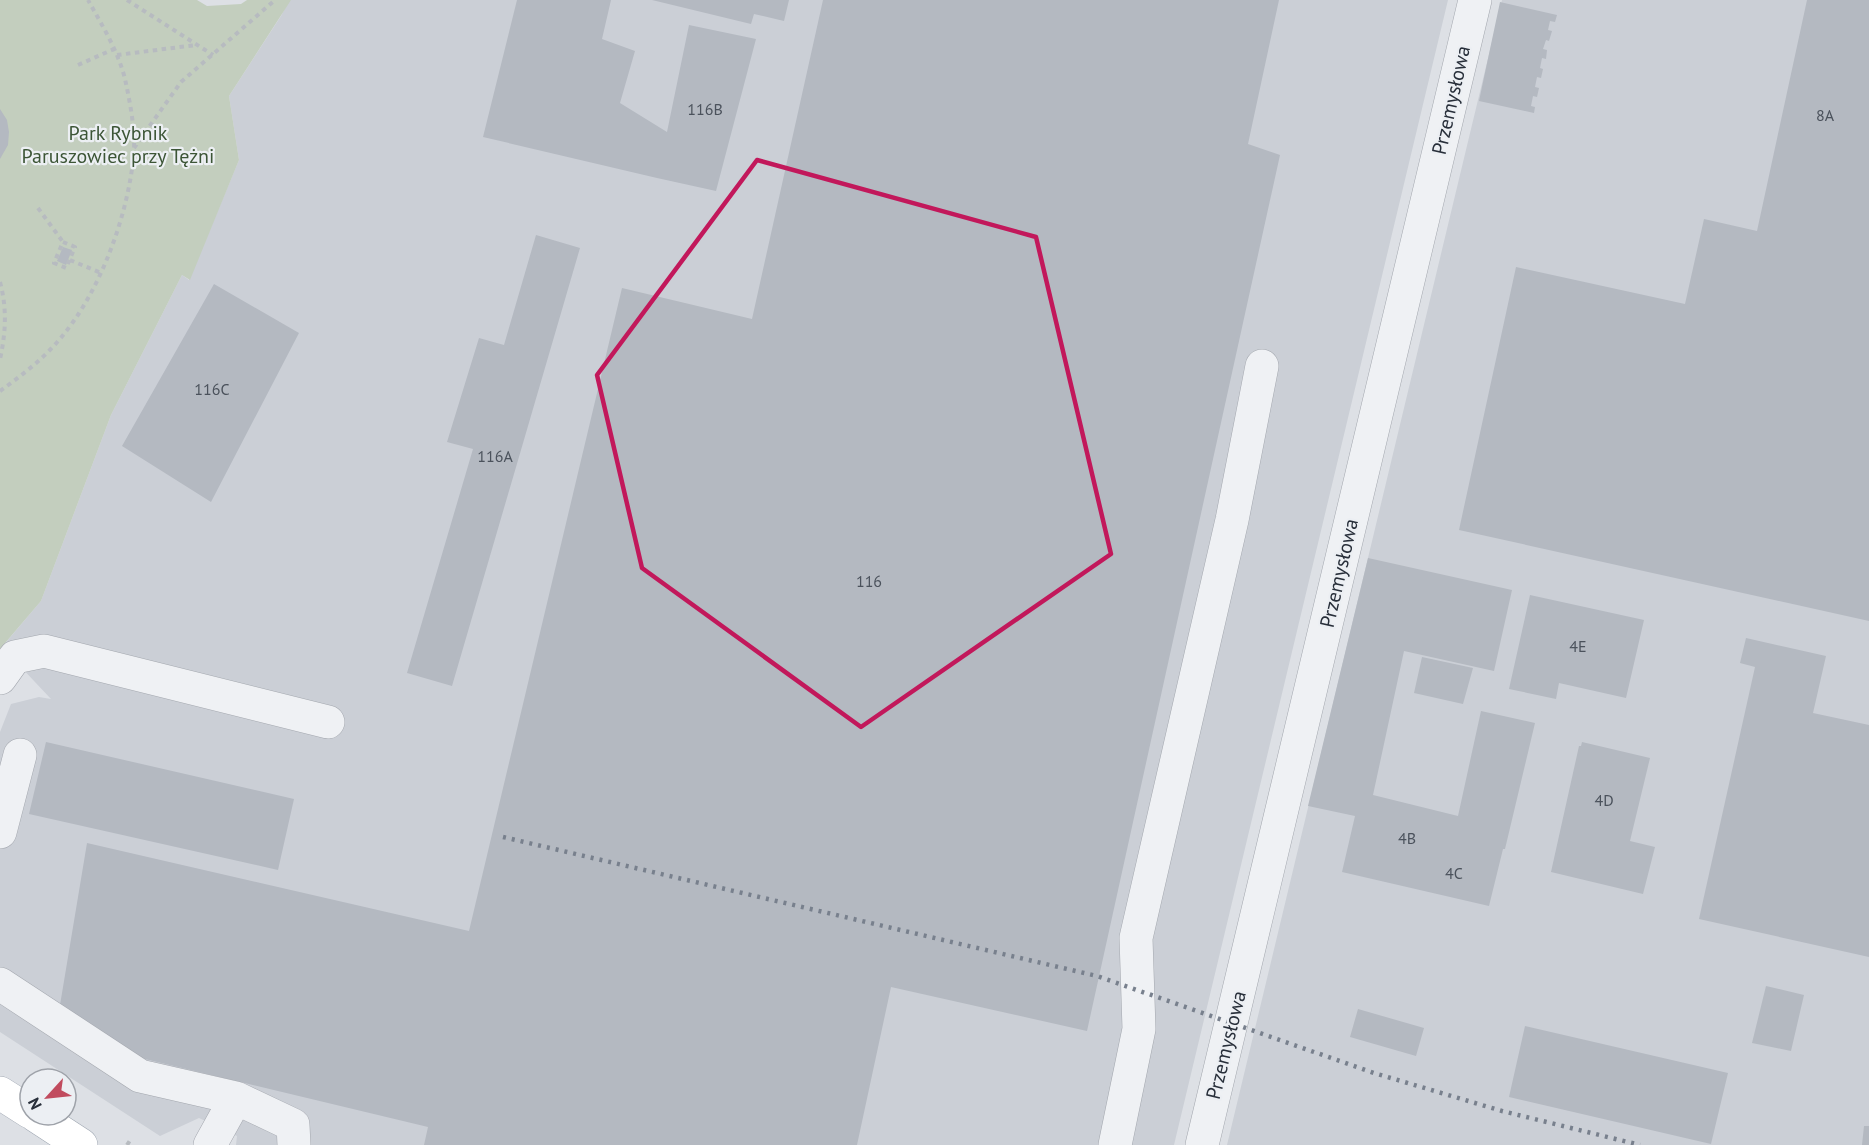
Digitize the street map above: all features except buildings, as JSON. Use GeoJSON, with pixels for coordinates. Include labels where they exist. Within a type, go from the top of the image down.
{"type":"FeatureCollection","features":[{"type":"Feature","properties":{"kind":"main road"},"geometry":{"type":"LineString","coordinates":[[0,1093],[18,1104]]}},
{"type":"Feature","properties":{"kind":"main road"},"geometry":{"type":"LineString","coordinates":[[53,1127],[81,1145]]}},
{"type":"Feature","properties":{"kind":"street","name":"Przemysłowa"},"geometry":{"type":"LineString","coordinates":[[1202,1145],[1475,0]]}},
{"type":"Feature","properties":{"kind":"street"},"geometry":{"type":"LineString","coordinates":[[1115,1145],[1139,1029],[1136,938],[1232,520],[1262,366]]}},
{"type":"Feature","properties":{"kind":"street"},"geometry":{"type":"LineString","coordinates":[[0,678],[15,657],[44,651],[328,722]]}},
{"type":"Feature","properties":{"kind":"street"},"geometry":{"type":"LineString","coordinates":[[0,832],[20,755]]}},
{"type":"Feature","properties":{"kind":"street"},"geometry":{"type":"LineString","coordinates":[[0,984],[140,1076],[236,1098],[292,1125],[294,1145]]}},
{"type":"Feature","properties":{"kind":"street"},"geometry":{"type":"LineString","coordinates":[[210,1145],[236,1098]]}},
{"type":"Feature","properties":{"kind":"path"},"geometry":{"type":"LineString","coordinates":[[0,391],[27,371],[58,341],[74,321],[101,273],[129,186],[134,149],[124,76],[117,55],[88,0]]}},
{"type":"Feature","properties":{"kind":"path"},"geometry":{"type":"LineString","coordinates":[[127,0],[213,55]]}},
{"type":"Feature","properties":{"kind":"path"},"geometry":{"type":"LineString","coordinates":[[134,149],[182,82],[195,68],[275,0]]}},
{"type":"Feature","properties":{"kind":"path"},"geometry":{"type":"LineString","coordinates":[[117,55],[197,45]]}},
{"type":"Feature","properties":{"kind":"path"},"geometry":{"type":"LineString","coordinates":[[78,64],[114,49]]}},
{"type":"Feature","properties":{"kind":"path"},"geometry":{"type":"LineString","coordinates":[[38,208],[63,242],[75,247],[66,268],[54,263],[63,242]]}},
{"type":"Feature","properties":{"kind":"path"},"geometry":{"type":"LineString","coordinates":[[70,260],[101,273]]}},
{"type":"Feature","properties":{"kind":"path"},"geometry":{"type":"LineString","coordinates":[[0,282],[6,315],[0,359]]}},
{"type":"Feature","properties":{"kind":"path"},"geometry":{"type":"LineString","coordinates":[[127,1145],[131,1139]]}},
{"type":"Feature","properties":{"kind":"highlighted area"},"geometry":{"type":"Polygon","coordinates":[[[757,160],[1036,237],[1111,554],[861,727],[642,568],[597,375],[757,160]]]}},
{"type":"Feature","properties":{"kind":"shaded area"},"geometry":{"type":"Polygon","coordinates":[[[289,0],[1448,0],[1174,1145],[236,1145],[237,1136],[199,1118],[160,1136],[78,1083],[78,1067],[54,1067],[0,1032],[0,732],[11,704],[39,697],[51,699],[2,647],[41,601],[111,415],[182,275],[189,280],[239,160],[229,96],[289,0]]]}},
{"type":"Feature","properties":{"kind":"shaded area"},"geometry":{"type":"Polygon","coordinates":[[[1502,0],[1869,0],[1869,1145],[1227,1145],[1502,0]]]}},
{"type":"Feature","properties":{"kind":"green space","name":"Park Rybnik Paruszowiec przy Tężni"},"geometry":{"type":"Polygon","coordinates":[[[0,0],[197,0],[207,6],[241,4],[247,0],[291,0],[229,96],[239,160],[190,280],[182,275],[111,415],[41,601],[0,649],[0,0]]]}},
{"type":"Feature","properties":{"kind":"railway"},"geometry":{"type":"LineString","coordinates":[[503,837],[1097,976],[1374,1073],[1502,1111],[1640,1145]]}}]}
